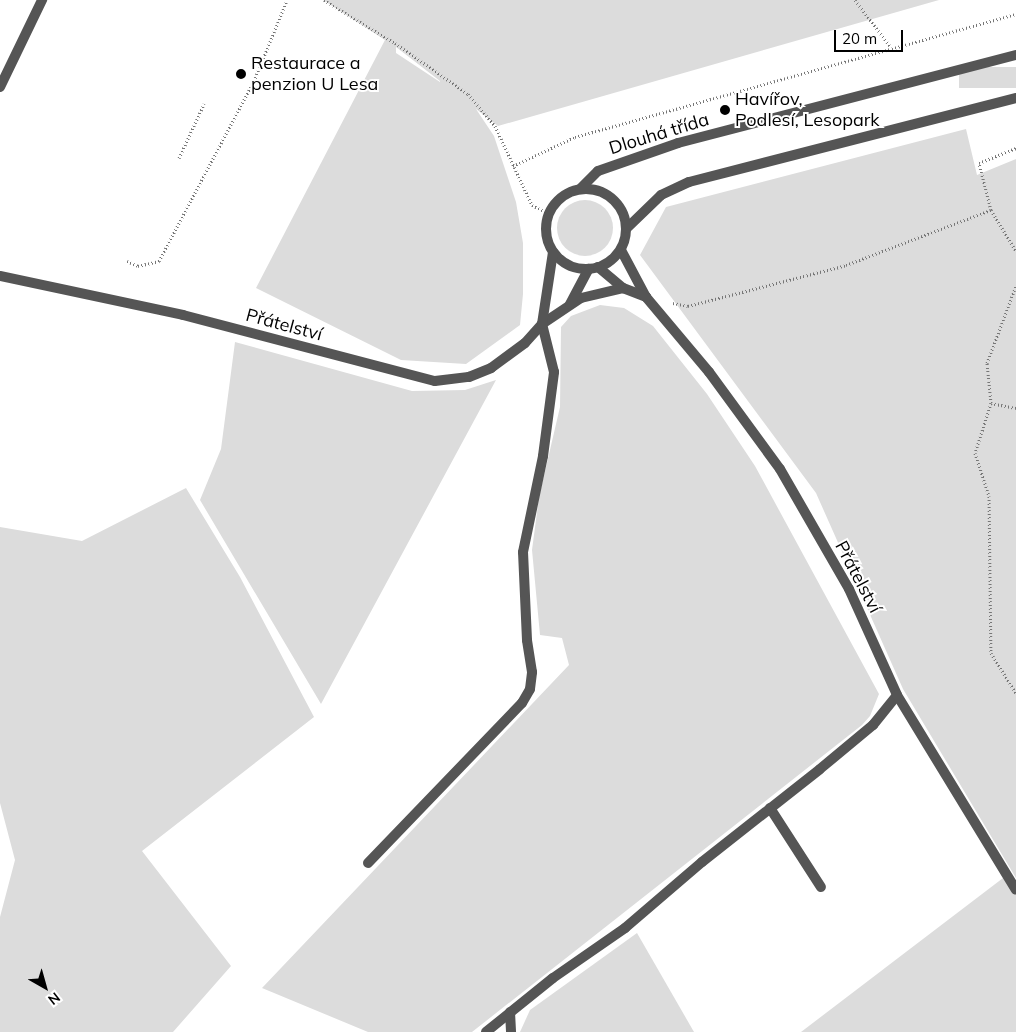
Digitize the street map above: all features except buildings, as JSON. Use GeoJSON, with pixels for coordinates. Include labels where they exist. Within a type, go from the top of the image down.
{"type":"FeatureCollection","features":[{"type":"Feature","properties":{"kind":"street"},"geometry":{"type":"LineString","coordinates":[[0,87],[42,0]]}},
{"type":"Feature","properties":{"kind":"street","name":"Dlouhá třída"},"geometry":{"type":"LineString","coordinates":[[580,189],[598,171],[669,146],[1016,55]]}},
{"type":"Feature","properties":{"kind":"street"},"geometry":{"type":"LineString","coordinates":[[621,250],[627,228],[662,195],[689,182],[1016,98]]}},
{"type":"Feature","properties":{"kind":"street"},"geometry":{"type":"LineString","coordinates":[[368,863],[522,703],[530,689],[532,672],[527,640],[523,552],[547,430],[554,372],[542,324],[553,252],[546,235],[548,214],[556,202],[580,189],[600,191],[617,203],[627,228]]}},
{"type":"Feature","properties":{"kind":"street","name":"Přátelství"},"geometry":{"type":"LineString","coordinates":[[568,307],[594,268],[614,259],[621,250],[646,297],[709,372],[780,469],[849,590],[897,694],[1016,890]]}},
{"type":"Feature","properties":{"kind":"street","name":"Přátelství"},"geometry":{"type":"LineString","coordinates":[[553,252],[566,264],[594,268],[623,288],[646,297]]}},
{"type":"Feature","properties":{"kind":"street","name":"Přátelství"},"geometry":{"type":"LineString","coordinates":[[0,276],[183,315],[435,381],[469,377],[491,368],[525,343],[542,324],[568,307],[590,295],[623,288]]}},
{"type":"Feature","properties":{"kind":"street"},"geometry":{"type":"LineString","coordinates":[[486,1032],[510,1012],[625,928],[663,894],[873,725],[897,694]]}},
{"type":"Feature","properties":{"kind":"street"},"geometry":{"type":"LineString","coordinates":[[770,808],[821,887]]}},
{"type":"Feature","properties":{"kind":"street"},"geometry":{"type":"LineString","coordinates":[[510,1012],[511,1032]]}},
{"type":"Feature","properties":{"kind":"path"},"geometry":{"type":"LineString","coordinates":[[126,260],[138,266],[158,261],[252,80],[287,0]]}},
{"type":"Feature","properties":{"kind":"path"},"geometry":{"type":"LineString","coordinates":[[324,0],[395,43],[468,94],[495,126],[532,205],[548,214]]}},
{"type":"Feature","properties":{"kind":"path"},"geometry":{"type":"LineString","coordinates":[[855,0],[890,46]]}},
{"type":"Feature","properties":{"kind":"path"},"geometry":{"type":"LineString","coordinates":[[513,166],[575,137],[890,46],[1016,14]]}},
{"type":"Feature","properties":{"kind":"path"},"geometry":{"type":"LineString","coordinates":[[179,158],[204,104]]}},
{"type":"Feature","properties":{"kind":"path"},"geometry":{"type":"LineString","coordinates":[[1016,148],[978,162],[991,210],[1016,251]]}},
{"type":"Feature","properties":{"kind":"path"},"geometry":{"type":"LineString","coordinates":[[646,297],[688,306],[846,265],[991,210]]}},
{"type":"Feature","properties":{"kind":"path"},"geometry":{"type":"LineString","coordinates":[[1016,286],[987,364],[991,403],[975,453],[989,496],[992,653],[1016,693]]}},
{"type":"Feature","properties":{"kind":"path"},"geometry":{"type":"LineString","coordinates":[[991,403],[1016,408]]}},
{"type":"Feature","properties":{"kind":"shaded area"},"geometry":{"type":"Polygon","coordinates":[[[323,0],[939,0],[498,126],[476,109],[494,136],[516,202],[523,243],[523,294],[520,325],[466,364],[401,360],[256,288],[385,40],[323,0]],[[396,47],[396,53],[440,81],[396,47]]]}},
{"type":"Feature","properties":{"kind":"shaded area"},"geometry":{"type":"Polygon","coordinates":[[[959,67],[1016,67],[1016,88],[959,88],[959,67]]]}},
{"type":"Feature","properties":{"kind":"shaded area"},"geometry":{"type":"Polygon","coordinates":[[[966,129],[977,175],[1016,159],[1016,878],[903,689],[816,493],[640,255],[666,207],[966,129]]]}},
{"type":"Feature","properties":{"kind":"shaded area"},"geometry":{"type":"Polygon","coordinates":[[[585,200],[600,205],[608,213],[613,228],[608,243],[600,251],[585,256],[570,251],[562,243],[557,228],[562,213],[570,205],[585,200]]]}},
{"type":"Feature","properties":{"kind":"shaded area"},"geometry":{"type":"Polygon","coordinates":[[[600,305],[624,308],[653,326],[707,394],[755,466],[879,694],[870,716],[862,725],[472,1032],[368,1032],[262,988],[569,665],[562,638],[540,635],[532,550],[539,497],[560,407],[561,327],[571,316],[600,305]]]}},
{"type":"Feature","properties":{"kind":"shaded area"},"geometry":{"type":"Polygon","coordinates":[[[235,342],[412,391],[465,390],[496,380],[321,704],[200,500],[221,449],[235,342]]]}},
{"type":"Feature","properties":{"kind":"shaded area"},"geometry":{"type":"Polygon","coordinates":[[[186,488],[240,577],[314,717],[142,851],[231,966],[173,1032],[0,1032],[0,917],[15,860],[0,803],[0,527],[82,541],[186,488]]]}},
{"type":"Feature","properties":{"kind":"shaded area"},"geometry":{"type":"Polygon","coordinates":[[[1007,875],[1016,890],[1016,1032],[801,1032],[1007,875]]]}},
{"type":"Feature","properties":{"kind":"shaded area"},"geometry":{"type":"Polygon","coordinates":[[[637,933],[694,1032],[520,1032],[530,1010],[637,933]]]}},
{"type":"Feature","properties":{"kind":"place","name":"Restaurace a penzion U Lesa"},"geometry":{"type":"Point","coordinates":[241,74]}},
{"type":"Feature","properties":{"kind":"place","name":"Havířov, Podlesí, Lesopark"},"geometry":{"type":"Point","coordinates":[725,110]}}]}
